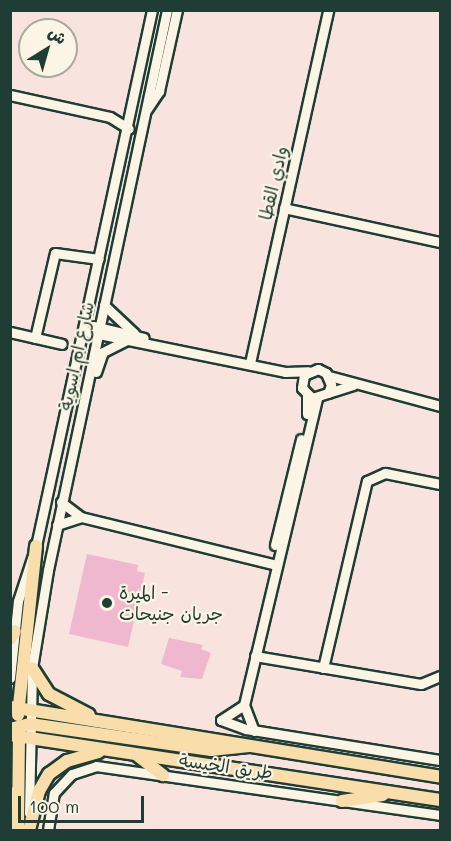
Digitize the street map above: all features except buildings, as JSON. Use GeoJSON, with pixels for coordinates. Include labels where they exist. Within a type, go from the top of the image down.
{"type":"FeatureCollection","features":[{"type":"Feature","properties":{"kind":"main road"},"geometry":{"type":"LineString","coordinates":[[18,831],[18,722],[36,546]]}},
{"type":"Feature","properties":{"kind":"main road"},"geometry":{"type":"LineString","coordinates":[[32,668],[49,694],[98,720]]}},
{"type":"Feature","properties":{"kind":"main road","name":"طريق الخيسة"},"geometry":{"type":"LineString","coordinates":[[18,722],[98,720],[441,777]]}},
{"type":"Feature","properties":{"kind":"main road"},"geometry":{"type":"LineString","coordinates":[[18,722],[211,750],[250,745]]}},
{"type":"Feature","properties":{"kind":"main road","name":"طريق الخيسة"},"geometry":{"type":"LineString","coordinates":[[18,722],[106,750],[441,800]]}},
{"type":"Feature","properties":{"kind":"main road"},"geometry":{"type":"LineString","coordinates":[[29,831],[39,791],[49,774],[67,761],[106,750]]}},
{"type":"Feature","properties":{"kind":"main road"},"geometry":{"type":"LineString","coordinates":[[136,754],[163,775]]}},
{"type":"Feature","properties":{"kind":"main road"},"geometry":{"type":"LineString","coordinates":[[342,801],[395,794]]}},
{"type":"Feature","properties":{"kind":"street","name":"شارع ام اسوية"},"geometry":{"type":"LineString","coordinates":[[10,678],[13,635],[21,587],[36,546],[129,129],[152,10]]}},
{"type":"Feature","properties":{"kind":"street","name":"شارع ام اسوية"},"geometry":{"type":"LineString","coordinates":[[29,831],[18,722],[32,668],[61,502],[167,10]]}},
{"type":"Feature","properties":{"kind":"street"},"geometry":{"type":"LineString","coordinates":[[146,111],[159,91],[177,10]]}},
{"type":"Feature","properties":{"kind":"street","name":"وادي القطا"},"geometry":{"type":"LineString","coordinates":[[250,363],[328,10]]}},
{"type":"Feature","properties":{"kind":"street"},"geometry":{"type":"LineString","coordinates":[[10,95],[110,117],[129,129]]}},
{"type":"Feature","properties":{"kind":"street"},"geometry":{"type":"LineString","coordinates":[[110,117],[133,108]]}},
{"type":"Feature","properties":{"kind":"street"},"geometry":{"type":"LineString","coordinates":[[285,208],[441,242]]}},
{"type":"Feature","properties":{"kind":"street"},"geometry":{"type":"LineString","coordinates":[[35,338],[54,255],[62,250],[100,257]]}},
{"type":"Feature","properties":{"kind":"street"},"geometry":{"type":"LineString","coordinates":[[104,305],[133,338]]}},
{"type":"Feature","properties":{"kind":"street"},"geometry":{"type":"LineString","coordinates":[[85,328],[285,372],[318,369],[353,385],[441,405]]}},
{"type":"Feature","properties":{"kind":"street"},"geometry":{"type":"LineString","coordinates":[[10,332],[62,344]]}},
{"type":"Feature","properties":{"kind":"street"},"geometry":{"type":"LineString","coordinates":[[84,395],[104,352],[133,338]]}},
{"type":"Feature","properties":{"kind":"street"},"geometry":{"type":"LineString","coordinates":[[301,385],[308,371]]}},
{"type":"Feature","properties":{"kind":"street"},"geometry":{"type":"LineString","coordinates":[[254,731],[244,705],[307,415],[307,396],[301,385],[285,372]]}},
{"type":"Feature","properties":{"kind":"street"},"geometry":{"type":"LineString","coordinates":[[328,393],[329,376]]}},
{"type":"Feature","properties":{"kind":"street"},"geometry":{"type":"LineString","coordinates":[[307,396],[317,399],[353,385]]}},
{"type":"Feature","properties":{"kind":"street"},"geometry":{"type":"LineString","coordinates":[[275,562],[317,399]]}},
{"type":"Feature","properties":{"kind":"street"},"geometry":{"type":"LineString","coordinates":[[323,668],[367,481],[385,473],[441,484]]}},
{"type":"Feature","properties":{"kind":"street"},"geometry":{"type":"LineString","coordinates":[[61,502],[81,517],[275,562]]}},
{"type":"Feature","properties":{"kind":"street"},"geometry":{"type":"LineString","coordinates":[[57,525],[81,517]]}},
{"type":"Feature","properties":{"kind":"street"},"geometry":{"type":"LineString","coordinates":[[255,656],[421,684],[441,676]]}},
{"type":"Feature","properties":{"kind":"street"},"geometry":{"type":"LineString","coordinates":[[244,705],[221,720],[254,731],[441,760]]}},
{"type":"Feature","properties":{"kind":"street","name":"طريق الخيسة"},"geometry":{"type":"LineString","coordinates":[[48,831],[54,793],[82,769],[96,765],[441,815]]}},
{"type":"Feature","properties":{"kind":"street"},"geometry":{"type":"LineString","coordinates":[[10,791],[11,831]]}},
{"type":"Feature","properties":{"kind":"place","name":"الميرة - جريان جنيحات"},"geometry":{"type":"Point","coordinates":[107,603]}}]}
